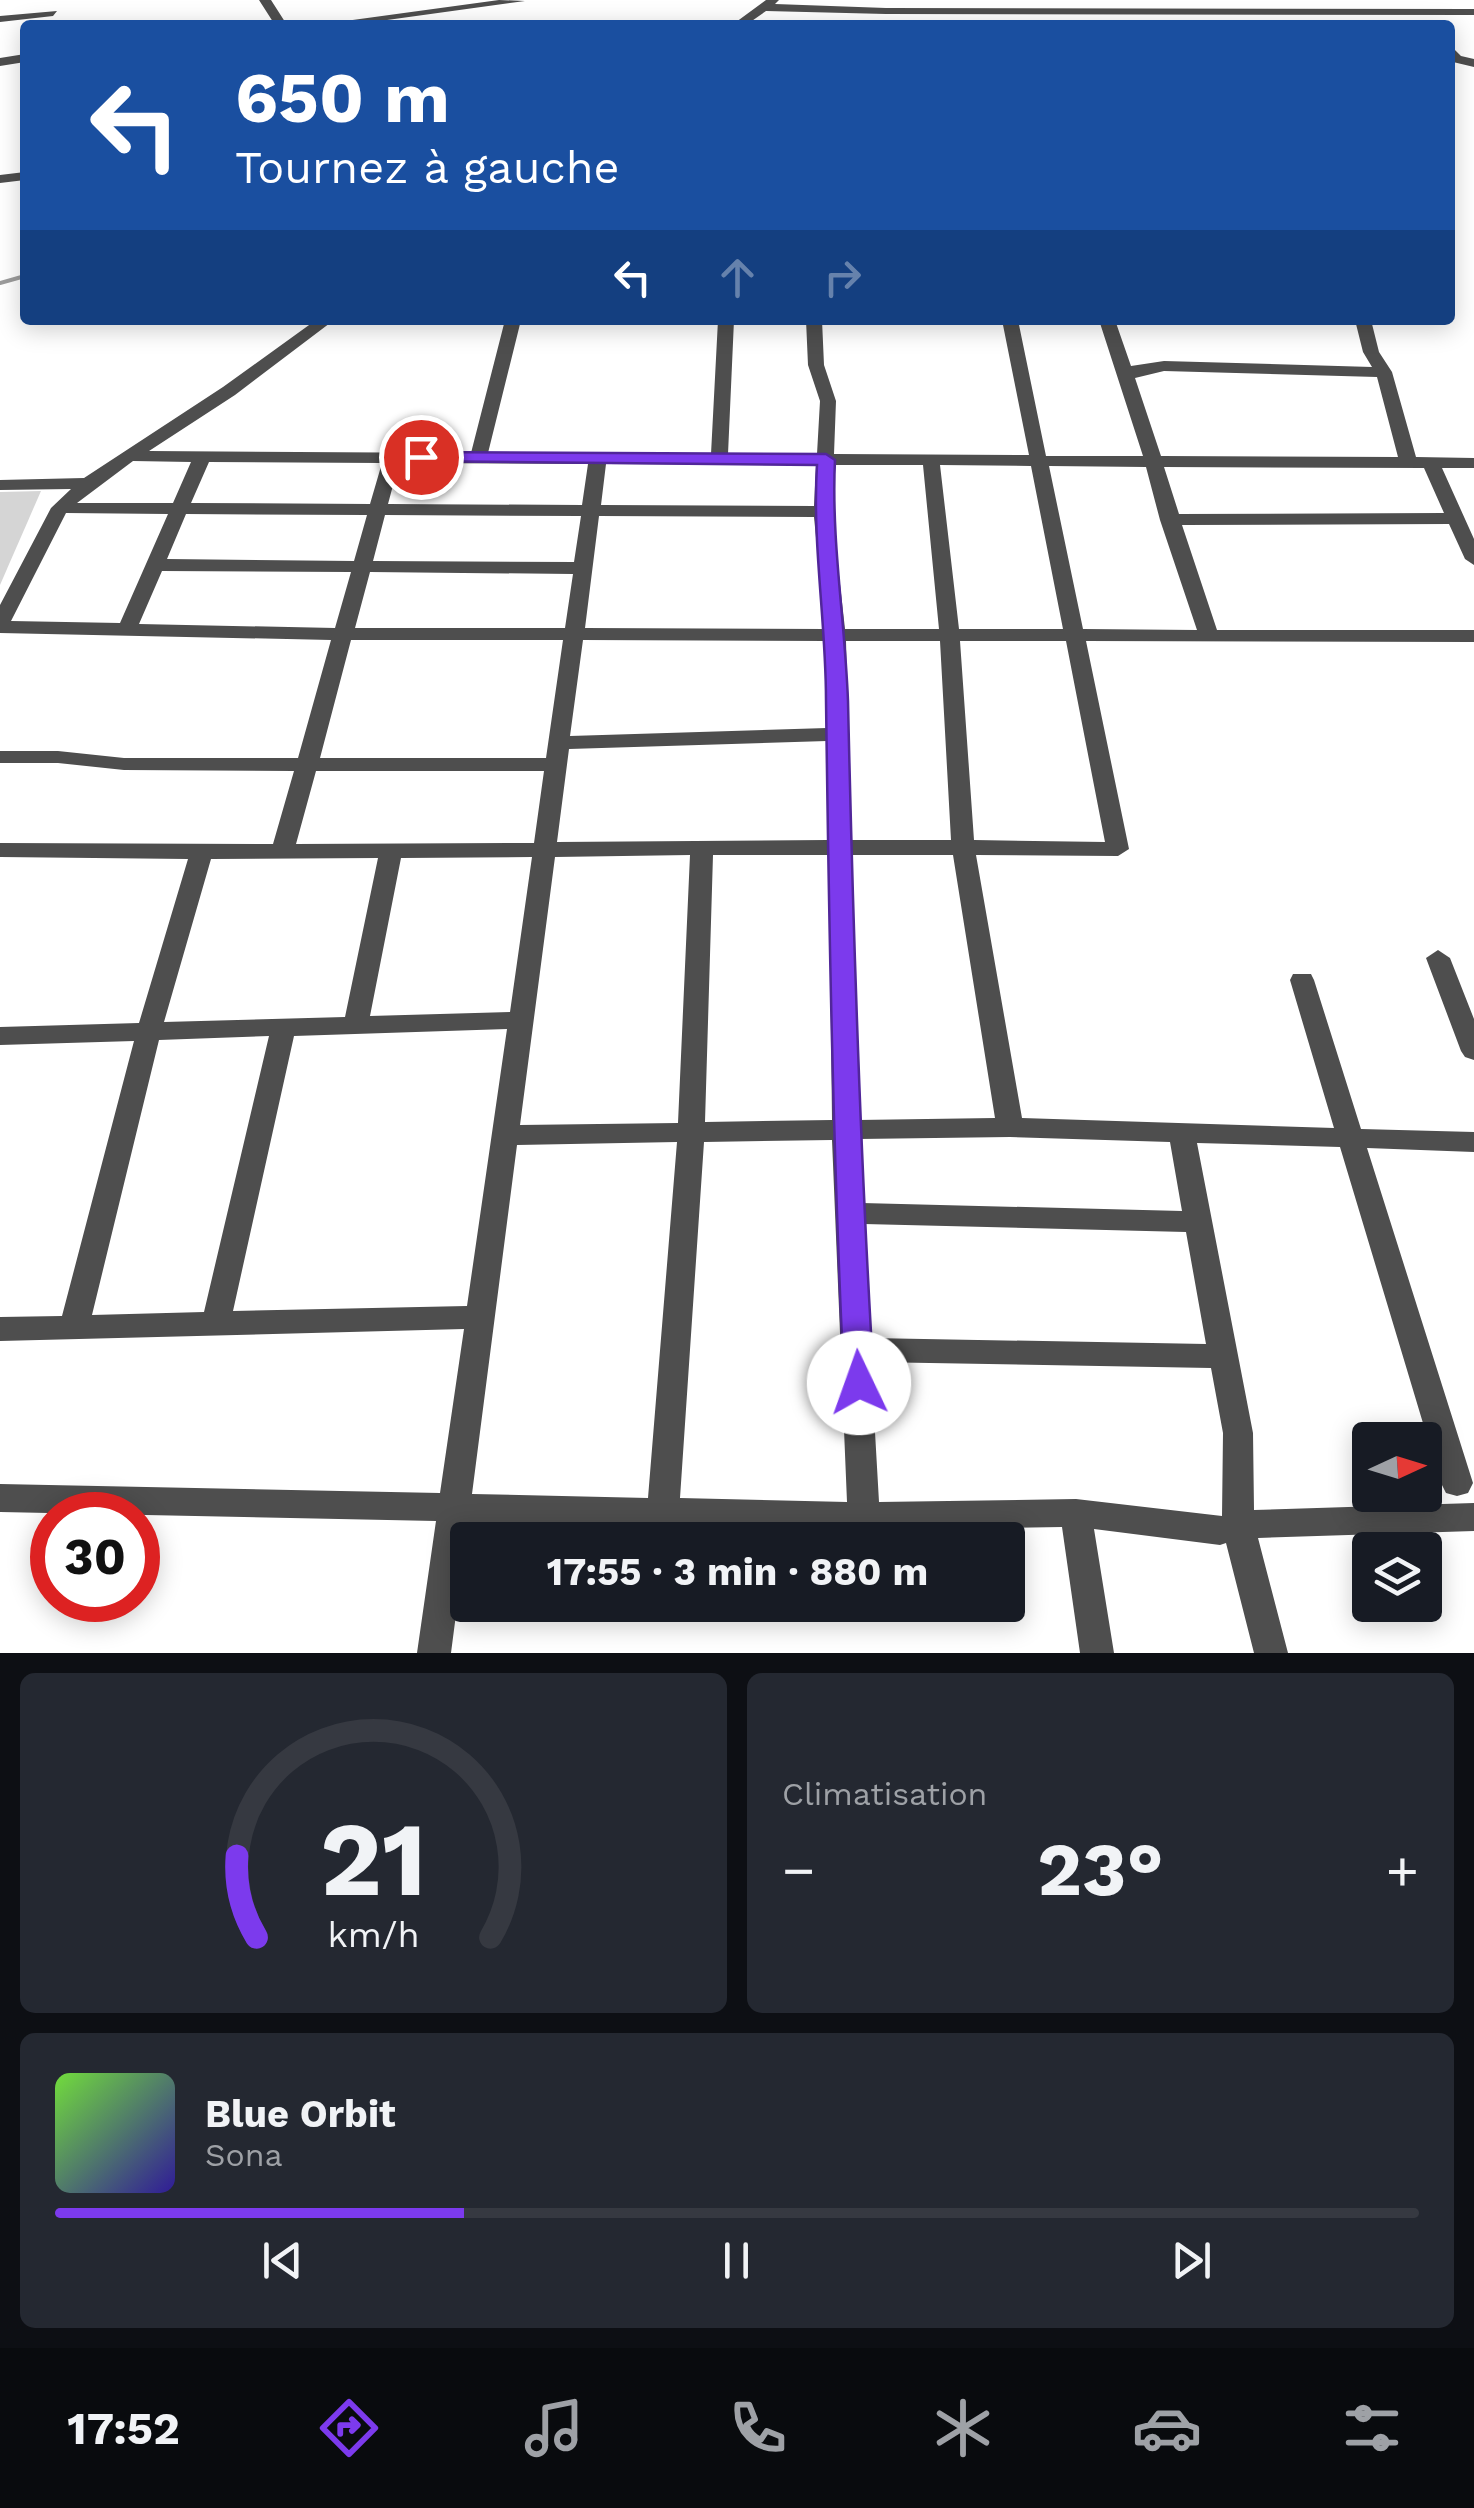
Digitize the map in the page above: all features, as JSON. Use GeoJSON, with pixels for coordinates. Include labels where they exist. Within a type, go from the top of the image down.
{"type":"FeatureCollection","features":[{"type":"Feature","properties":{"kind":"street"},"geometry":{"type":"LineString","coordinates":[[0,19],[56,19],[48,0]]}},
{"type":"Feature","properties":{"kind":"street"},"geometry":{"type":"LineString","coordinates":[[361,20],[518,0]]}},
{"type":"Feature","properties":{"kind":"street"},"geometry":{"type":"LineString","coordinates":[[1414,0],[1429,20]]}},
{"type":"Feature","properties":{"kind":"street"},"geometry":{"type":"LineString","coordinates":[[745,20],[768,3],[950,12],[1079,6],[1474,12]]}},
{"type":"Feature","properties":{"kind":"street"},"geometry":{"type":"LineString","coordinates":[[319,325],[229,391],[88,484],[60,508],[0,626],[342,634],[1474,636]]}},
{"type":"Feature","properties":{"kind":"street"},"geometry":{"type":"LineString","coordinates":[[478,458],[512,325]]}},
{"type":"Feature","properties":{"kind":"street"},"geometry":{"type":"LineString","coordinates":[[719,459],[726,325]]}},
{"type":"Feature","properties":{"kind":"street"},"geometry":{"type":"LineString","coordinates":[[814,325],[816,365],[828,401],[823,512],[836,635],[845,1128],[864,1516]]}},
{"type":"Feature","properties":{"kind":"street"},"geometry":{"type":"LineString","coordinates":[[0,850],[1118,850],[1011,325]]}},
{"type":"Feature","properties":{"kind":"street"},"geometry":{"type":"LineString","coordinates":[[1109,325],[1128,374],[1168,520],[1209,636]]}},
{"type":"Feature","properties":{"kind":"street"},"geometry":{"type":"LineString","coordinates":[[1365,325],[1371,352],[1384,372],[1408,462]]}},
{"type":"Feature","properties":{"kind":"street"},"geometry":{"type":"LineString","coordinates":[[1128,374],[1164,366],[1384,372]]}},
{"type":"Feature","properties":{"kind":"street"},"geometry":{"type":"LineString","coordinates":[[129,456],[1474,463]]}},
{"type":"Feature","properties":{"kind":"street"},"geometry":{"type":"LineString","coordinates":[[127,629],[202,456]]}},
{"type":"Feature","properties":{"kind":"street"},"geometry":{"type":"LineString","coordinates":[[283,851],[392,457]]}},
{"type":"Feature","properties":{"kind":"street"},"geometry":{"type":"LineString","coordinates":[[434,1653],[598,458]]}},
{"type":"Feature","properties":{"kind":"street"},"geometry":{"type":"LineString","coordinates":[[930,460],[950,635],[963,847],[1010,1127]]}},
{"type":"Feature","properties":{"kind":"street"},"geometry":{"type":"LineString","coordinates":[[1430,462],[1474,559]]}},
{"type":"Feature","properties":{"kind":"street"},"geometry":{"type":"LineString","coordinates":[[0,484],[88,484]]}},
{"type":"Feature","properties":{"kind":"street"},"geometry":{"type":"LineString","coordinates":[[60,508],[590,514],[823,512]]}},
{"type":"Feature","properties":{"kind":"street"},"geometry":{"type":"LineString","coordinates":[[1168,520],[1455,518]]}},
{"type":"Feature","properties":{"kind":"street"},"geometry":{"type":"LineString","coordinates":[[156,565],[583,568]]}},
{"type":"Feature","properties":{"kind":"street"},"geometry":{"type":"LineString","coordinates":[[0,757],[58,757],[124,764],[308,764],[558,754],[835,734]]}},
{"type":"Feature","properties":{"kind":"street"},"geometry":{"type":"LineString","coordinates":[[663,1509],[692,1131],[702,848]]}},
{"type":"Feature","properties":{"kind":"street"},"geometry":{"type":"LineString","coordinates":[[355,1027],[390,851]]}},
{"type":"Feature","properties":{"kind":"street"},"geometry":{"type":"LineString","coordinates":[[74,1326],[148,1034],[201,853]]}},
{"type":"Feature","properties":{"kind":"street"},"geometry":{"type":"LineString","coordinates":[[1438,958],[1474,1052]]}},
{"type":"Feature","properties":{"kind":"street"},"geometry":{"type":"LineString","coordinates":[[1302,980],[1457,1483]]}},
{"type":"Feature","properties":{"kind":"street"},"geometry":{"type":"LineString","coordinates":[[0,1036],[521,1020]]}},
{"type":"Feature","properties":{"kind":"street"},"geometry":{"type":"LineString","coordinates":[[216,1324],[283,1029]]}},
{"type":"Feature","properties":{"kind":"street"},"geometry":{"type":"LineString","coordinates":[[505,1135],[1010,1127],[1474,1142]]}},
{"type":"Feature","properties":{"kind":"street"},"geometry":{"type":"LineString","coordinates":[[1182,1135],[1238,1433],[1238,1525],[1271,1653]]}},
{"type":"Feature","properties":{"kind":"street"},"geometry":{"type":"LineString","coordinates":[[850,1213],[1197,1222]]}},
{"type":"Feature","properties":{"kind":"street"},"geometry":{"type":"LineString","coordinates":[[0,1329],[480,1316]]}},
{"type":"Feature","properties":{"kind":"street"},"geometry":{"type":"LineString","coordinates":[[858,1350],[1226,1356]]}},
{"type":"Feature","properties":{"kind":"street"},"geometry":{"type":"LineString","coordinates":[[0,1498],[864,1516],[1076,1512],[1220,1531],[1238,1525],[1474,1516]]}},
{"type":"Feature","properties":{"kind":"street"},"geometry":{"type":"LineString","coordinates":[[1076,1512],[1097,1653]]}},
{"type":"Feature","properties":{"kind":"shaded area"},"geometry":{"type":"Polygon","coordinates":[[[41,491],[0,585],[0,492],[41,491]]]}},
{"type":"Feature","properties":{"kind":"waterway"},"geometry":{"type":"LineString","coordinates":[[0,283],[20,277]]}},
{"type":"Feature","properties":{"kind":"route"},"geometry":{"type":"LineString","coordinates":[[421,457],[826,460],[823,512],[836,635],[845,1128],[859,1383]]}}]}
